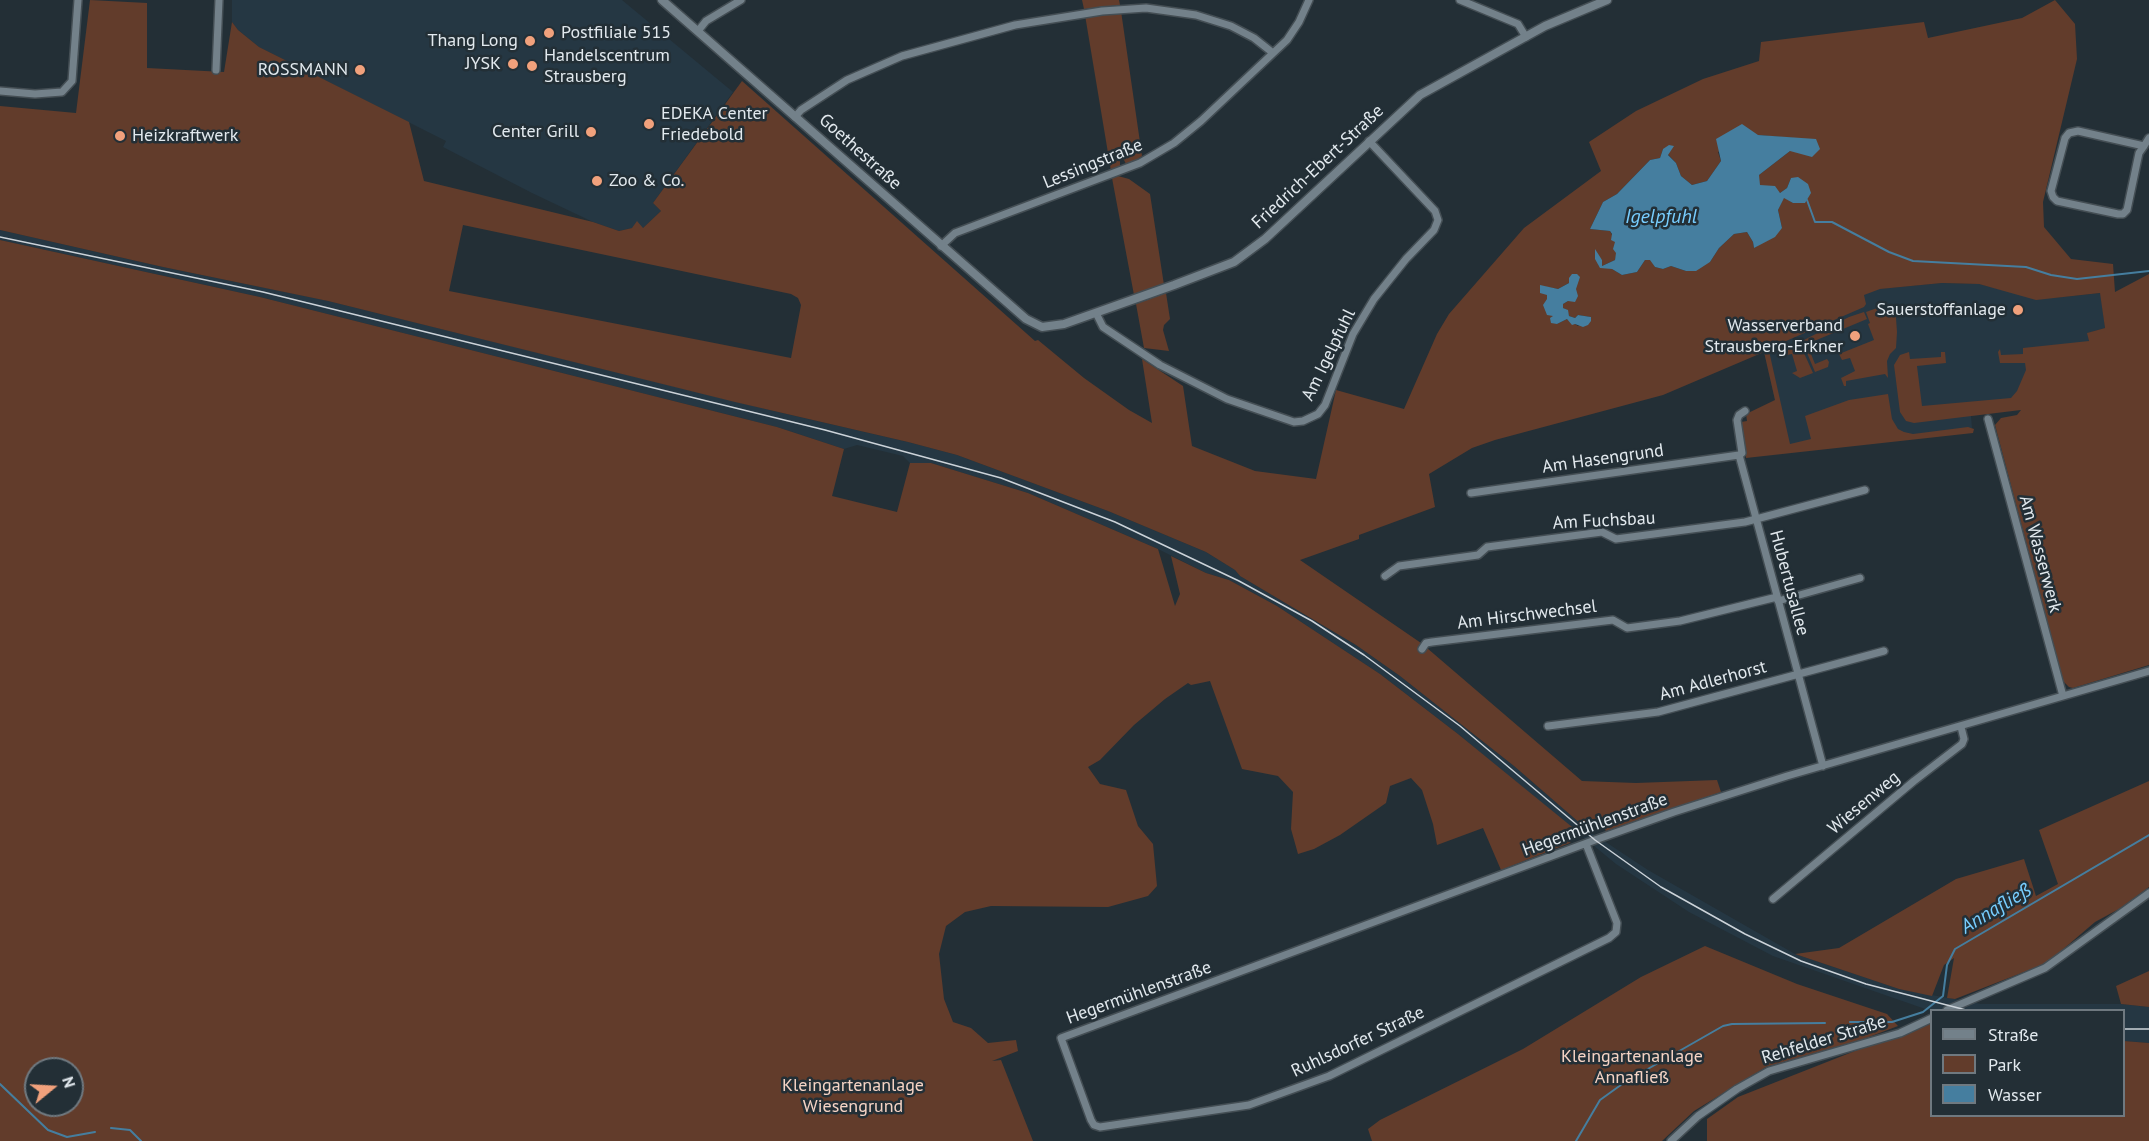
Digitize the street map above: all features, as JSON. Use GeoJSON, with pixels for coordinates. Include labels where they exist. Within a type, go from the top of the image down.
{"type":"FeatureCollection","features":[{"type":"Feature","properties":{"kind":"street"},"geometry":{"type":"LineString","coordinates":[[0,91],[35,94],[62,92],[72,81],[78,0]]}},
{"type":"Feature","properties":{"kind":"street"},"geometry":{"type":"LineString","coordinates":[[216,70],[219,0]]}},
{"type":"Feature","properties":{"kind":"street","name":"Goethestraße"},"geometry":{"type":"LineString","coordinates":[[662,0],[941,246],[1026,319],[1038,326]]}},
{"type":"Feature","properties":{"kind":"street"},"geometry":{"type":"LineString","coordinates":[[698,31],[706,21],[741,0]]}},
{"type":"Feature","properties":{"kind":"street","name":"Lessingstraße"},"geometry":{"type":"LineString","coordinates":[[941,246],[955,233],[1125,169],[1160,152],[1201,121],[1273,53],[1293,31],[1309,0]]}},
{"type":"Feature","properties":{"kind":"street"},"geometry":{"type":"LineString","coordinates":[[1460,0],[1518,24],[1526,37]]}},
{"type":"Feature","properties":{"kind":"street","name":"Friedrich-Ebert-Straße"},"geometry":{"type":"LineString","coordinates":[[1038,326],[1054,326],[1096,313],[1222,268],[1245,255],[1420,95],[1590,3],[1607,0]]}},
{"type":"Feature","properties":{"kind":"street"},"geometry":{"type":"LineString","coordinates":[[795,117],[801,110],[847,80],[902,56],[1008,27],[1102,11],[1146,8],[1196,15],[1232,26],[1254,38],[1273,53]]}},
{"type":"Feature","properties":{"kind":"street"},"geometry":{"type":"LineString","coordinates":[[2144,146],[2078,131],[2069,134],[2065,138],[2051,191],[2053,197],[2057,201],[2123,214],[2127,210],[2139,153],[2144,146],[2149,138]]}},
{"type":"Feature","properties":{"kind":"street","name":"Am Igelpfuhl"},"geometry":{"type":"LineString","coordinates":[[1096,313],[1103,327],[1160,365],[1227,399],[1294,422],[1303,422],[1318,414],[1324,405],[1353,334],[1370,306],[1384,285],[1434,230],[1438,220],[1435,211],[1370,141]]}},
{"type":"Feature","properties":{"kind":"street","name":"Hubertusallee"},"geometry":{"type":"LineString","coordinates":[[1745,411],[1739,415],[1737,420],[1742,453],[1739,455],[1823,766]]}},
{"type":"Feature","properties":{"kind":"street","name":"Am Wasserwerk"},"geometry":{"type":"LineString","coordinates":[[1988,419],[2063,696]]}},
{"type":"Feature","properties":{"kind":"street","name":"Am Hasengrund"},"geometry":{"type":"LineString","coordinates":[[1471,493],[1739,455]]}},
{"type":"Feature","properties":{"kind":"street","name":"Am Fuchsbau"},"geometry":{"type":"LineString","coordinates":[[1385,576],[1399,566],[1478,555],[1487,547],[1602,532],[1616,538],[1745,522],[1864,490]]}},
{"type":"Feature","properties":{"kind":"street","name":"Am Hirschwechsel"},"geometry":{"type":"LineString","coordinates":[[1422,650],[1426,643],[1432,642],[1613,620],[1628,628],[1680,621],[1860,578]]}},
{"type":"Feature","properties":{"kind":"street","name":"Am Adlerhorst"},"geometry":{"type":"LineString","coordinates":[[1548,726],[1658,712],[1884,651]]}},
{"type":"Feature","properties":{"kind":"street","name":"Hegermühlenstraße"},"geometry":{"type":"LineString","coordinates":[[1061,1038],[1690,807],[2149,671]]}},
{"type":"Feature","properties":{"kind":"street","name":"Wiesenweg"},"geometry":{"type":"LineString","coordinates":[[1773,899],[1914,781],[1962,744],[1964,739],[1961,727]]}},
{"type":"Feature","properties":{"kind":"street","name":"Ruhlsdorfer Straße"},"geometry":{"type":"LineString","coordinates":[[1061,1038],[1094,1125],[1249,1105],[1308,1084],[1598,944],[1616,932],[1617,923],[1586,844]]}},
{"type":"Feature","properties":{"kind":"street"},"geometry":{"type":"LineString","coordinates":[[1952,1009],[2045,968],[2149,893]]}},
{"type":"Feature","properties":{"kind":"street","name":"Rehfelder Straße"},"geometry":{"type":"LineString","coordinates":[[1671,1141],[1698,1116],[1737,1089],[1769,1071],[1900,1033],[1930,1019]]}},
{"type":"Feature","properties":{"kind":"shaded area"},"geometry":{"type":"Polygon","coordinates":[[[232,0],[622,0],[733,92],[653,203],[661,211],[643,228],[619,231],[593,222],[532,193],[443,147],[446,141],[259,47],[232,22],[232,0]]]}},
{"type":"Feature","properties":{"kind":"shaded area"},"geometry":{"type":"Polygon","coordinates":[[[0,230],[324,300],[908,442],[957,455],[1108,511],[1206,552],[1235,570],[1240,576],[1356,645],[1400,676],[1514,766],[1589,831],[1648,870],[1795,954],[1899,989],[1981,1004],[2121,1004],[2149,1007],[2149,1043],[2125,1041],[2125,1009],[1930,1011],[1773,956],[1689,912],[1616,864],[1458,734],[1380,674],[1277,606],[1229,580],[1206,573],[1158,549],[1028,493],[931,463],[910,463],[903,456],[857,445],[844,449],[777,427],[260,297],[0,240],[0,230]]]}},
{"type":"Feature","properties":{"kind":"shaded area"},"geometry":{"type":"Polygon","coordinates":[[[1942,283],[1979,284],[2024,295],[2052,298],[2101,293],[2105,328],[2088,333],[2089,341],[2023,409],[1971,416],[1972,428],[1787,453],[1764,352],[1855,291],[1942,283]]]}},
{"type":"Feature","properties":{"kind":"green space"},"geometry":{"type":"Polygon","coordinates":[[[90,0],[147,3],[147,68],[224,72],[232,22],[259,47],[409,122],[424,181],[593,222],[619,231],[632,228],[637,221],[643,228],[661,211],[653,203],[742,81],[1035,341],[1038,340],[1084,378],[1129,410],[1152,423],[1142,359],[1183,386],[1192,446],[1255,471],[1316,479],[1336,390],[1404,409],[1437,334],[1449,314],[1524,228],[1601,171],[1589,142],[1636,111],[1703,79],[1759,61],[1761,42],[1924,22],[1928,38],[2022,18],[2055,0],[2075,24],[2077,59],[2043,202],[2044,227],[2071,259],[2113,264],[2115,292],[2149,274],[2149,665],[2073,688],[2063,681],[1995,425],[2001,418],[2017,415],[2021,410],[1914,423],[1906,421],[1900,412],[1894,365],[1900,355],[1909,352],[1910,359],[1941,357],[1941,352],[1945,352],[1946,363],[1917,366],[1922,406],[2011,398],[2017,391],[2026,370],[2025,363],[2000,363],[1998,352],[2000,349],[2001,355],[2023,354],[2023,348],[2089,341],[2087,333],[2105,328],[2100,293],[2036,300],[1979,284],[1942,283],[1880,289],[1864,295],[1866,304],[1864,307],[1777,345],[1777,348],[1769,351],[1790,444],[1811,439],[1805,416],[1849,400],[1888,394],[1892,419],[1898,429],[1904,432],[1913,434],[1968,427],[1974,429],[1973,433],[1746,458],[1741,422],[1747,421],[1746,414],[1775,400],[1764,352],[1663,395],[1472,448],[1429,474],[1435,507],[1359,535],[1359,539],[1300,560],[1421,643],[1423,651],[1427,648],[1582,781],[1636,783],[1717,780],[1721,792],[1606,831],[1603,827],[1589,831],[1514,766],[1400,676],[1356,645],[1240,576],[1235,570],[1206,552],[1108,511],[957,455],[908,442],[735,402],[328,301],[0,230],[0,106],[76,113],[90,0]],[[1758,135],[1718,152],[1721,161],[1707,181],[1692,185],[1681,176],[1676,163],[1663,149],[1660,158],[1650,160],[1617,194],[1603,202],[1590,229],[1610,231],[1617,253],[1615,260],[1602,266],[1602,259],[1598,265],[1622,275],[1637,272],[1645,260],[1651,260],[1655,267],[1663,269],[1671,266],[1686,271],[1710,262],[1719,248],[1734,234],[1747,232],[1754,248],[1782,228],[1778,210],[1784,197],[1793,203],[1791,178],[1787,188],[1780,193],[1759,185],[1759,175],[1790,151],[1816,140],[1758,135]],[[463,225],[449,291],[791,358],[801,305],[798,298],[791,294],[463,225]],[[1569,283],[1558,289],[1540,286],[1547,294],[1547,315],[1554,315],[1557,324],[1567,319],[1578,326],[1591,317],[1578,315],[1575,318],[1569,316],[1567,310],[1563,308],[1563,304],[1568,301],[1576,289],[1576,284],[1569,283]]]}},
{"type":"Feature","properties":{"kind":"green space"},"geometry":{"type":"Polygon","coordinates":[[[1082,0],[1119,0],[1120,5],[1084,9],[1082,0]]]}},
{"type":"Feature","properties":{"kind":"green space"},"geometry":{"type":"Polygon","coordinates":[[[1121,11],[1142,156],[1127,166],[1120,158],[1120,167],[1111,171],[1085,15],[1121,11]]]}},
{"type":"Feature","properties":{"kind":"green space"},"geometry":{"type":"Polygon","coordinates":[[[1118,176],[1129,179],[1150,194],[1164,285],[1134,295],[1112,178],[1118,176]]]}},
{"type":"Feature","properties":{"kind":"green space","name":"Kleingartenanlage Wiesengrund"},"geometry":{"type":"Polygon","coordinates":[[[0,240],[260,297],[777,427],[844,449],[832,496],[897,512],[910,463],[931,463],[1028,493],[1158,549],[1175,606],[1180,594],[1171,556],[1206,573],[1229,580],[1277,606],[1380,674],[1577,831],[1570,843],[1501,870],[1483,828],[1437,845],[1422,790],[1411,778],[1390,786],[1386,803],[1340,835],[1314,849],[1298,854],[1291,829],[1293,792],[1278,776],[1242,769],[1210,681],[1191,685],[1188,683],[1134,725],[1100,760],[1088,767],[1100,784],[1126,790],[1138,826],[1153,844],[1157,886],[1148,896],[1108,907],[991,906],[965,912],[946,926],[939,954],[944,999],[953,1022],[971,1028],[988,1043],[1016,1040],[1018,1051],[992,1061],[1001,1060],[1033,1141],[0,1141],[0,240]]]}},
{"type":"Feature","properties":{"kind":"green space"},"geometry":{"type":"Polygon","coordinates":[[[1166,293],[1170,319],[1164,325],[1163,330],[1169,351],[1144,348],[1136,304],[1166,293]]]}},
{"type":"Feature","properties":{"kind":"green space"},"geometry":{"type":"Polygon","coordinates":[[[1888,304],[1896,318],[1897,332],[1896,348],[1887,361],[1888,378],[1885,374],[1846,381],[1846,386],[1844,386],[1841,378],[1855,371],[1850,358],[1842,360],[1839,354],[1874,340],[1866,312],[1888,304]]]}},
{"type":"Feature","properties":{"kind":"green space"},"geometry":{"type":"Polygon","coordinates":[[[1864,312],[1867,319],[1807,344],[1815,364],[1827,359],[1829,362],[1828,367],[1815,372],[1802,341],[1849,317],[1864,312]]]}},
{"type":"Feature","properties":{"kind":"green space"},"geometry":{"type":"Polygon","coordinates":[[[1799,342],[1813,373],[1800,378],[1792,373],[1797,371],[1792,354],[1787,355],[1786,351],[1790,346],[1799,342]]]}},
{"type":"Feature","properties":{"kind":"green space"},"geometry":{"type":"Polygon","coordinates":[[[2149,781],[2149,887],[2119,909],[2095,922],[2047,963],[1955,999],[1947,998],[1954,958],[1944,965],[1932,996],[1899,989],[1795,954],[1839,948],[1956,879],[2024,859],[2036,896],[2058,884],[2039,830],[2149,781]]]}},
{"type":"Feature","properties":{"kind":"green space","name":"Kleingartenanlage Annafließ"},"geometry":{"type":"Polygon","coordinates":[[[1705,946],[1797,984],[1887,1014],[1898,1026],[1861,1040],[1766,1067],[1694,1111],[1662,1141],[1372,1141],[1368,1129],[1380,1120],[1523,1049],[1641,977],[1705,946]]]}},
{"type":"Feature","properties":{"kind":"green space"},"geometry":{"type":"Polygon","coordinates":[[[2149,971],[2149,1007],[2121,1004],[2116,986],[2149,971]]]}},
{"type":"Feature","properties":{"kind":"green space"},"geometry":{"type":"Polygon","coordinates":[[[1930,1021],[1930,1117],[2125,1117],[2125,1041],[2149,1043],[2149,1141],[1707,1141],[1707,1119],[1738,1097],[1930,1021]]]}},
{"type":"Feature","properties":{"kind":"water","name":"Igelpfuhl"},"geometry":{"type":"Polygon","coordinates":[[[1742,124],[1758,135],[1816,139],[1820,149],[1812,157],[1790,151],[1759,175],[1760,185],[1775,186],[1780,193],[1787,188],[1791,178],[1798,177],[1808,184],[1811,193],[1805,203],[1793,203],[1784,198],[1778,210],[1782,228],[1775,237],[1754,248],[1747,232],[1734,234],[1719,248],[1710,262],[1696,271],[1686,271],[1671,266],[1663,269],[1655,267],[1650,260],[1645,260],[1637,272],[1622,275],[1612,269],[1600,268],[1595,259],[1595,249],[1602,260],[1602,266],[1615,260],[1616,253],[1613,249],[1615,242],[1611,240],[1610,231],[1590,229],[1603,202],[1617,194],[1650,160],[1660,158],[1663,149],[1669,145],[1674,146],[1668,155],[1676,163],[1681,176],[1692,185],[1707,181],[1721,161],[1716,139],[1742,124]]]}},
{"type":"Feature","properties":{"kind":"water"},"geometry":{"type":"Polygon","coordinates":[[[1572,274],[1580,277],[1576,289],[1578,296],[1575,302],[1568,301],[1563,304],[1563,308],[1568,310],[1569,316],[1575,318],[1578,315],[1591,317],[1588,325],[1583,327],[1572,325],[1567,319],[1557,324],[1551,323],[1550,318],[1553,316],[1547,315],[1543,305],[1547,295],[1540,293],[1540,285],[1558,289],[1569,283],[1572,274]]]}},
{"type":"Feature","properties":{"kind":"waterway"},"geometry":{"type":"LineString","coordinates":[[1807,200],[1815,222],[1832,222],[1889,252],[1913,261],[2026,267],[2051,275],[2077,279],[2149,271]]}},
{"type":"Feature","properties":{"kind":"waterway","name":"Annafließ"},"geometry":{"type":"LineString","coordinates":[[1850,1022],[1892,1022],[1923,1012],[1943,996],[1947,965],[1955,949],[2149,835]]}},
{"type":"Feature","properties":{"kind":"waterway","name":"Annafließ"},"geometry":{"type":"LineString","coordinates":[[1576,1141],[1600,1100],[1625,1082],[1723,1026],[1825,1023]]}},
{"type":"Feature","properties":{"kind":"waterway","name":"Annafließ"},"geometry":{"type":"LineString","coordinates":[[0,1084],[48,1130],[67,1137],[95,1132]]}},
{"type":"Feature","properties":{"kind":"waterway","name":"Annafließ"},"geometry":{"type":"LineString","coordinates":[[111,1128],[130,1130],[141,1141]]}},
{"type":"Feature","properties":{"kind":"tram line"},"geometry":{"type":"LineString","coordinates":[[0,237],[263,292],[825,430],[1001,478],[1115,522],[1239,581],[1312,621],[1364,655],[1460,726],[1595,840],[1661,887],[1745,934],[1801,961],[1866,984],[1962,1009]]}},
{"type":"Feature","properties":{"kind":"tram line"},"geometry":{"type":"LineString","coordinates":[[2125,1029],[2149,1029]]}},
{"type":"Feature","properties":{"kind":"place","name":"Postfiliale 515"},"geometry":{"type":"Point","coordinates":[549,33]}},
{"type":"Feature","properties":{"kind":"place","name":"Thang Long"},"geometry":{"type":"Point","coordinates":[530,41]}},
{"type":"Feature","properties":{"kind":"place","name":"JYSK"},"geometry":{"type":"Point","coordinates":[513,64]}},
{"type":"Feature","properties":{"kind":"place","name":"Handelscentrum Strausberg"},"geometry":{"type":"Point","coordinates":[532,66]}},
{"type":"Feature","properties":{"kind":"place","name":"ROSSMANN"},"geometry":{"type":"Point","coordinates":[360,70]}},
{"type":"Feature","properties":{"kind":"place","name":"EDEKA Center Friedebold"},"geometry":{"type":"Point","coordinates":[649,124]}},
{"type":"Feature","properties":{"kind":"place","name":"Center Grill"},"geometry":{"type":"Point","coordinates":[591,132]}},
{"type":"Feature","properties":{"kind":"place","name":"Heizkraftwerk"},"geometry":{"type":"Point","coordinates":[120,136]}},
{"type":"Feature","properties":{"kind":"place","name":"Zoo & Co."},"geometry":{"type":"Point","coordinates":[597,181]}},
{"type":"Feature","properties":{"kind":"place","name":"Sauerstoffanlage"},"geometry":{"type":"Point","coordinates":[2018,310]}},
{"type":"Feature","properties":{"kind":"place","name":"Wasserverband Strausberg-Erkner"},"geometry":{"type":"Point","coordinates":[1855,336]}}]}
